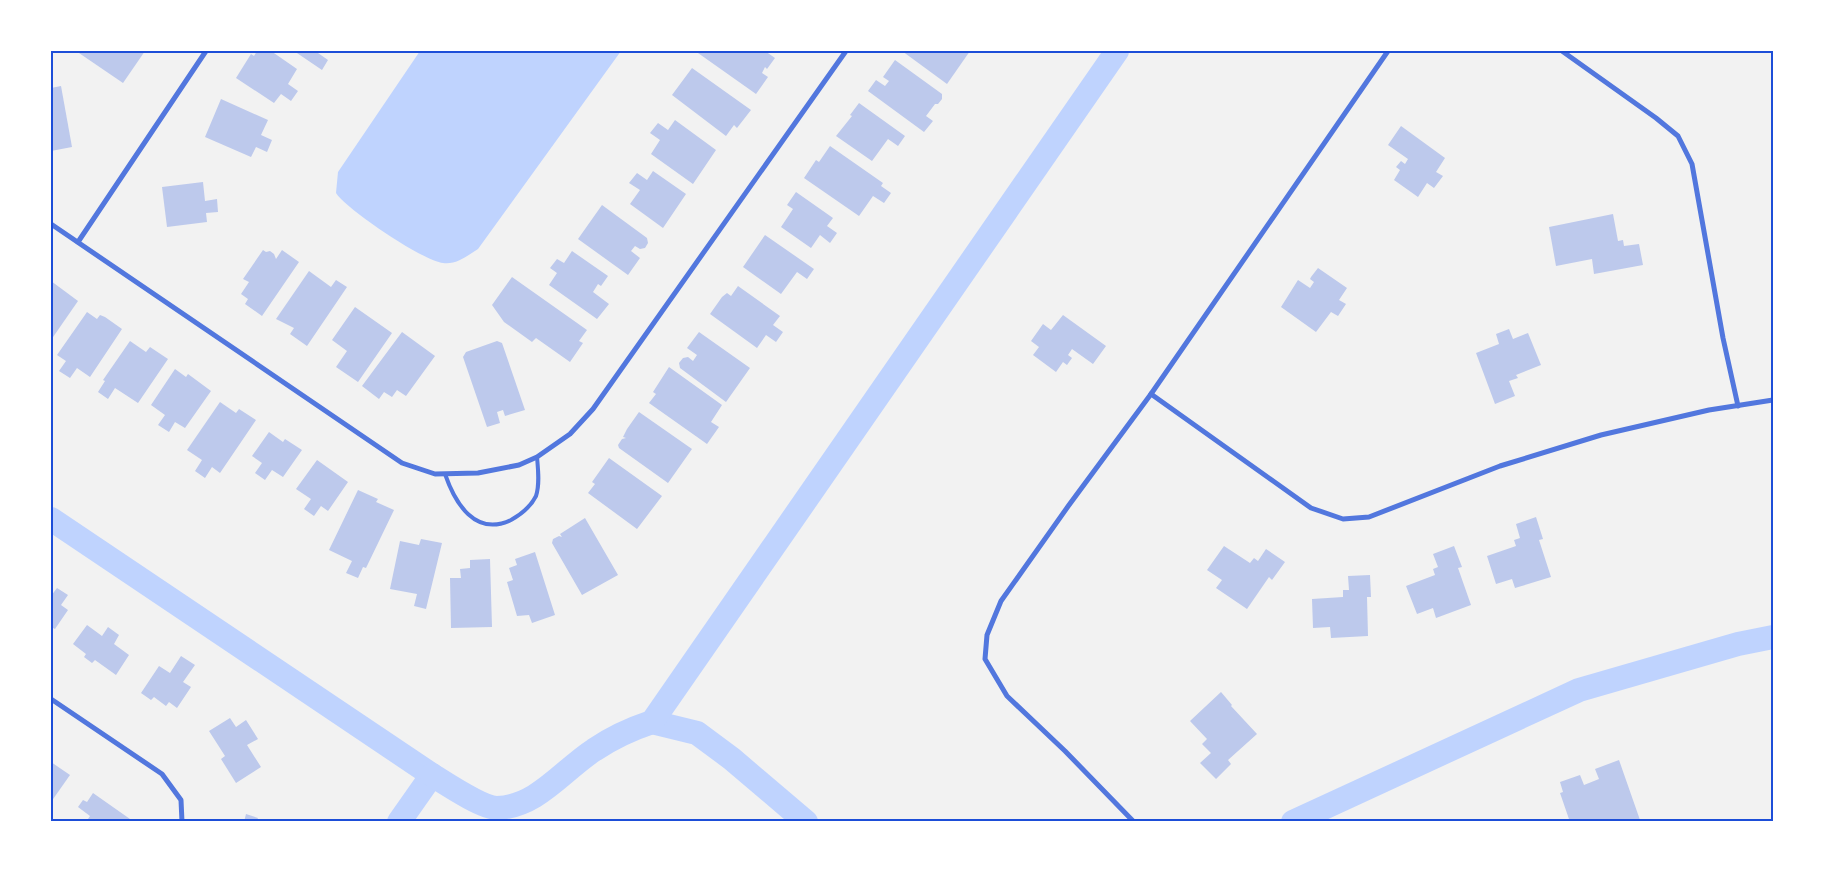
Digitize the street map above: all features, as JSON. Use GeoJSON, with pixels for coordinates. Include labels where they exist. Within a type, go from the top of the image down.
{"type":"FeatureCollection","features":[{"type":"Feature","properties":{"kind":"street"},"geometry":{"type":"LineString","coordinates":[[78,242],[206,51]]}},
{"type":"Feature","properties":{"kind":"street"},"geometry":{"type":"LineString","coordinates":[[51,224],[402,462],[435,474],[478,473],[519,465],[537,456],[570,434],[593,409],[846,51]]}},
{"type":"Feature","properties":{"kind":"street"},"geometry":{"type":"LineString","coordinates":[[1134,822],[1007,696],[985,659],[987,634],[1001,601],[1151,394],[1388,51]]}},
{"type":"Feature","properties":{"kind":"street"},"geometry":{"type":"LineString","coordinates":[[1562,51],[1656,118],[1678,136],[1689,157],[1692,164],[1723,338],[1738,406]]}},
{"type":"Feature","properties":{"kind":"street"},"geometry":{"type":"LineString","coordinates":[[1151,394],[1311,508],[1343,519],[1369,517],[1500,466],[1601,435],[1709,410],[1773,400]]}},
{"type":"Feature","properties":{"kind":"street"},"geometry":{"type":"LineString","coordinates":[[51,699],[162,774],[181,800],[182,822]]}},
{"type":"Feature","properties":{"kind":"lane"},"geometry":{"type":"LineString","coordinates":[[445,474],[451,491],[467,514],[480,522],[494,525],[519,516],[536,496],[538,480],[537,456]]}},
{"type":"Feature","properties":{"kind":"water"},"geometry":{"type":"Polygon","coordinates":[[[420,51],[621,51],[478,249],[452,263],[433,260],[403,244],[369,222],[336,193],[338,172],[420,51]]]}},
{"type":"Feature","properties":{"kind":"building"},"geometry":{"type":"Polygon","coordinates":[[[76,51],[145,51],[123,83],[76,51]]]}},
{"type":"Feature","properties":{"kind":"building"},"geometry":{"type":"Polygon","coordinates":[[[257,51],[271,51],[297,69],[288,84],[298,91],[291,101],[281,94],[274,103],[236,78],[251,54],[254,56],[257,51]]]}},
{"type":"Feature","properties":{"kind":"building"},"geometry":{"type":"Polygon","coordinates":[[[294,51],[319,51],[318,53],[328,60],[322,70],[294,51]]]}},
{"type":"Feature","properties":{"kind":"building"},"geometry":{"type":"Polygon","coordinates":[[[699,51],[765,51],[775,58],[767,69],[765,67],[762,73],[768,77],[756,94],[698,53],[699,51]]]}},
{"type":"Feature","properties":{"kind":"building"},"geometry":{"type":"Polygon","coordinates":[[[902,51],[970,51],[947,84],[902,51]]]}},
{"type":"Feature","properties":{"kind":"building"},"geometry":{"type":"Polygon","coordinates":[[[895,60],[942,94],[942,99],[938,104],[935,104],[926,116],[933,121],[924,132],[868,91],[876,80],[885,86],[889,81],[883,77],[895,60]]]}},
{"type":"Feature","properties":{"kind":"building"},"geometry":{"type":"Polygon","coordinates":[[[692,68],[751,110],[737,128],[734,125],[726,136],[672,95],[692,68]]]}},
{"type":"Feature","properties":{"kind":"building"},"geometry":{"type":"Polygon","coordinates":[[[61,86],[72,147],[51,151],[51,88],[61,86]]]}},
{"type":"Feature","properties":{"kind":"building"},"geometry":{"type":"Polygon","coordinates":[[[221,99],[268,120],[261,135],[272,140],[267,152],[256,147],[251,157],[205,137],[221,99]]]}},
{"type":"Feature","properties":{"kind":"building"},"geometry":{"type":"Polygon","coordinates":[[[859,103],[905,136],[898,146],[888,139],[872,161],[836,136],[852,116],[850,115],[859,103]]]}},
{"type":"Feature","properties":{"kind":"building"},"geometry":{"type":"Polygon","coordinates":[[[675,120],[716,150],[693,184],[651,154],[660,140],[650,133],[658,123],[668,130],[675,120]]]}},
{"type":"Feature","properties":{"kind":"building"},"geometry":{"type":"Polygon","coordinates":[[[1401,126],[1445,158],[1436,172],[1443,176],[1434,188],[1427,183],[1418,197],[1394,180],[1400,170],[1396,167],[1401,161],[1405,164],[1408,159],[1388,145],[1401,126]]]}},
{"type":"Feature","properties":{"kind":"building"},"geometry":{"type":"Polygon","coordinates":[[[830,146],[883,183],[881,186],[891,193],[884,203],[873,196],[859,216],[804,178],[816,160],[819,162],[830,146]]]}},
{"type":"Feature","properties":{"kind":"building"},"geometry":{"type":"Polygon","coordinates":[[[653,171],[686,194],[663,228],[630,204],[640,190],[629,183],[637,173],[647,180],[653,171]]]}},
{"type":"Feature","properties":{"kind":"building"},"geometry":{"type":"Polygon","coordinates":[[[203,182],[205,201],[217,199],[218,212],[206,213],[207,222],[167,227],[162,187],[203,182]]]}},
{"type":"Feature","properties":{"kind":"building"},"geometry":{"type":"Polygon","coordinates":[[[796,192],[833,218],[827,226],[837,233],[830,243],[820,235],[811,248],[781,227],[793,209],[787,205],[796,192]]]}},
{"type":"Feature","properties":{"kind":"building"},"geometry":{"type":"Polygon","coordinates":[[[602,205],[647,238],[648,243],[645,248],[640,249],[635,246],[631,251],[640,258],[628,275],[578,239],[602,205]]]}},
{"type":"Feature","properties":{"kind":"building"},"geometry":{"type":"Polygon","coordinates":[[[1613,214],[1618,241],[1623,240],[1624,246],[1639,244],[1643,265],[1594,274],[1592,259],[1556,266],[1549,227],[1613,214]]]}},
{"type":"Feature","properties":{"kind":"building"},"geometry":{"type":"Polygon","coordinates":[[[765,235],[814,269],[807,279],[797,272],[781,294],[743,267],[765,235]]]}},
{"type":"Feature","properties":{"kind":"building"},"geometry":{"type":"Polygon","coordinates":[[[263,250],[266,252],[270,251],[276,259],[282,250],[299,262],[262,316],[245,304],[248,299],[241,294],[249,282],[243,279],[263,250]]]}},
{"type":"Feature","properties":{"kind":"building"},"geometry":{"type":"Polygon","coordinates":[[[572,251],[608,276],[601,286],[598,284],[593,292],[609,304],[597,319],[549,285],[557,273],[550,268],[557,259],[564,263],[572,251]]]}},
{"type":"Feature","properties":{"kind":"building"},"geometry":{"type":"Polygon","coordinates":[[[1318,268],[1347,288],[1339,300],[1346,304],[1338,316],[1331,312],[1316,332],[1281,307],[1298,280],[1310,288],[1314,282],[1310,279],[1318,268]]]}},
{"type":"Feature","properties":{"kind":"building"},"geometry":{"type":"Polygon","coordinates":[[[309,271],[331,287],[336,280],[347,287],[307,346],[290,334],[294,328],[276,319],[309,271]]]}},
{"type":"Feature","properties":{"kind":"building"},"geometry":{"type":"Polygon","coordinates":[[[512,277],[587,330],[579,341],[583,343],[570,362],[536,338],[532,342],[504,322],[492,305],[512,277]]]}},
{"type":"Feature","properties":{"kind":"building"},"geometry":{"type":"Polygon","coordinates":[[[51,281],[78,301],[51,340],[51,281]]]}},
{"type":"Feature","properties":{"kind":"building"},"geometry":{"type":"Polygon","coordinates":[[[738,286],[780,316],[773,325],[783,332],[776,342],[766,335],[757,348],[710,314],[722,297],[727,293],[731,296],[738,286]]]}},
{"type":"Feature","properties":{"kind":"building"},"geometry":{"type":"Polygon","coordinates":[[[355,307],[392,333],[358,382],[336,367],[347,351],[332,340],[355,307]]]}},
{"type":"Feature","properties":{"kind":"building"},"geometry":{"type":"Polygon","coordinates":[[[87,312],[97,319],[100,315],[105,317],[122,329],[90,377],[77,368],[70,378],[59,371],[66,361],[57,355],[87,312]]]}},
{"type":"Feature","properties":{"kind":"building"},"geometry":{"type":"Polygon","coordinates":[[[1063,315],[1106,346],[1093,364],[1072,349],[1068,355],[1072,358],[1067,365],[1063,362],[1056,372],[1033,355],[1039,347],[1031,341],[1043,324],[1051,330],[1063,315]]]}},
{"type":"Feature","properties":{"kind":"building"},"geometry":{"type":"Polygon","coordinates":[[[1509,329],[1513,339],[1528,333],[1541,365],[1516,375],[1518,378],[1509,381],[1515,396],[1495,404],[1476,353],[1499,344],[1496,334],[1509,329]]]}},
{"type":"Feature","properties":{"kind":"building"},"geometry":{"type":"Polygon","coordinates":[[[402,332],[435,356],[406,396],[397,390],[392,397],[384,392],[379,399],[362,386],[402,332]]]}},
{"type":"Feature","properties":{"kind":"building"},"geometry":{"type":"Polygon","coordinates":[[[699,332],[750,368],[726,402],[680,368],[679,363],[683,358],[688,357],[693,361],[697,355],[687,348],[699,332]]]}},
{"type":"Feature","properties":{"kind":"building"},"geometry":{"type":"Polygon","coordinates":[[[130,341],[146,352],[150,347],[168,359],[138,403],[115,388],[108,399],[98,392],[105,381],[103,380],[130,341]]]}},
{"type":"Feature","properties":{"kind":"building"},"geometry":{"type":"Polygon","coordinates":[[[497,341],[502,343],[525,410],[505,416],[503,410],[497,412],[500,423],[487,427],[463,357],[466,352],[497,341]]]}},
{"type":"Feature","properties":{"kind":"building"},"geometry":{"type":"Polygon","coordinates":[[[669,367],[722,405],[711,422],[719,427],[707,444],[649,403],[656,394],[653,392],[669,367]]]}},
{"type":"Feature","properties":{"kind":"building"},"geometry":{"type":"Polygon","coordinates":[[[175,369],[186,377],[188,374],[211,391],[185,428],[175,422],[169,432],[158,425],[165,415],[151,405],[175,369]]]}},
{"type":"Feature","properties":{"kind":"building"},"geometry":{"type":"Polygon","coordinates":[[[220,402],[236,413],[239,409],[256,420],[220,473],[212,467],[205,478],[195,471],[202,460],[187,450],[220,402]]]}},
{"type":"Feature","properties":{"kind":"building"},"geometry":{"type":"Polygon","coordinates":[[[639,412],[692,449],[668,483],[619,448],[618,445],[622,439],[626,438],[623,437],[639,412]]]}},
{"type":"Feature","properties":{"kind":"building"},"geometry":{"type":"Polygon","coordinates":[[[269,432],[283,442],[285,439],[302,450],[283,477],[272,470],[265,480],[255,473],[262,463],[252,456],[269,432]]]}},
{"type":"Feature","properties":{"kind":"building"},"geometry":{"type":"Polygon","coordinates":[[[609,458],[662,496],[637,529],[588,493],[595,484],[592,482],[609,458]]]}},
{"type":"Feature","properties":{"kind":"building"},"geometry":{"type":"Polygon","coordinates":[[[317,460],[348,482],[328,511],[321,506],[314,516],[304,509],[311,499],[296,489],[317,460]]]}},
{"type":"Feature","properties":{"kind":"building"},"geometry":{"type":"Polygon","coordinates":[[[358,490],[378,499],[376,502],[394,510],[366,568],[363,567],[358,578],[346,573],[352,561],[329,550],[358,490]]]}},
{"type":"Feature","properties":{"kind":"building"},"geometry":{"type":"Polygon","coordinates":[[[1536,517],[1543,539],[1539,540],[1551,577],[1515,588],[1512,579],[1496,584],[1487,556],[1516,546],[1514,540],[1520,538],[1516,524],[1536,517]]]}},
{"type":"Feature","properties":{"kind":"building"},"geometry":{"type":"Polygon","coordinates":[[[585,518],[618,575],[582,595],[552,543],[553,539],[559,536],[562,537],[560,534],[585,518]]]}},
{"type":"Feature","properties":{"kind":"building"},"geometry":{"type":"Polygon","coordinates":[[[421,539],[442,543],[426,609],[414,606],[417,594],[390,589],[400,541],[419,545],[421,539]]]}},
{"type":"Feature","properties":{"kind":"building"},"geometry":{"type":"Polygon","coordinates":[[[1224,546],[1250,563],[1254,558],[1258,561],[1266,549],[1285,562],[1272,580],[1269,577],[1247,609],[1216,588],[1222,580],[1207,570],[1224,546]]]}},
{"type":"Feature","properties":{"kind":"building"},"geometry":{"type":"Polygon","coordinates":[[[1454,546],[1462,567],[1458,568],[1471,605],[1436,618],[1433,608],[1417,614],[1406,586],[1435,575],[1433,569],[1438,567],[1433,554],[1454,546]]]}},
{"type":"Feature","properties":{"kind":"building"},"geometry":{"type":"Polygon","coordinates":[[[535,552],[555,615],[532,623],[529,615],[517,616],[507,582],[513,580],[509,568],[517,565],[515,559],[535,552]]]}},
{"type":"Feature","properties":{"kind":"building"},"geometry":{"type":"Polygon","coordinates":[[[490,559],[492,627],[451,628],[450,578],[461,578],[460,569],[470,568],[470,560],[490,559]]]}},
{"type":"Feature","properties":{"kind":"building"},"geometry":{"type":"Polygon","coordinates":[[[1370,575],[1371,597],[1367,597],[1368,636],[1331,638],[1330,627],[1313,628],[1312,599],[1343,597],[1343,590],[1349,590],[1348,576],[1370,575]]]}},
{"type":"Feature","properties":{"kind":"building"},"geometry":{"type":"Polygon","coordinates":[[[57,588],[68,595],[61,605],[68,610],[55,629],[51,627],[51,596],[57,588]]]}},
{"type":"Feature","properties":{"kind":"building"},"geometry":{"type":"Polygon","coordinates":[[[87,625],[102,636],[108,627],[119,635],[114,644],[129,655],[116,675],[95,660],[92,663],[84,657],[86,654],[73,644],[87,625]]]}},
{"type":"Feature","properties":{"kind":"building"},"geometry":{"type":"Polygon","coordinates":[[[181,656],[195,665],[183,682],[191,687],[177,708],[169,702],[166,706],[154,697],[151,700],[141,693],[159,666],[170,673],[181,656]]]}},
{"type":"Feature","properties":{"kind":"building"},"geometry":{"type":"Polygon","coordinates":[[[1221,692],[1231,706],[1257,734],[1228,760],[1231,764],[1216,779],[1200,763],[1211,753],[1202,744],[1207,739],[1190,721],[1221,692]]]}},
{"type":"Feature","properties":{"kind":"building"},"geometry":{"type":"Polygon","coordinates":[[[230,718],[236,727],[246,720],[258,739],[247,745],[261,767],[236,783],[221,759],[225,756],[209,731],[230,718]]]}},
{"type":"Feature","properties":{"kind":"building"},"geometry":{"type":"Polygon","coordinates":[[[1619,760],[1640,820],[1636,822],[1570,822],[1560,793],[1563,792],[1560,782],[1580,775],[1584,785],[1599,779],[1595,769],[1619,760]]]}},
{"type":"Feature","properties":{"kind":"building"},"geometry":{"type":"Polygon","coordinates":[[[51,762],[70,775],[51,802],[51,762]]]}},
{"type":"Feature","properties":{"kind":"building"},"geometry":{"type":"Polygon","coordinates":[[[93,793],[130,819],[128,822],[86,822],[90,816],[78,807],[83,800],[87,802],[93,793]]]}},
{"type":"Feature","properties":{"kind":"building"},"geometry":{"type":"Polygon","coordinates":[[[246,814],[258,818],[256,822],[244,822],[246,814]]]}},
{"type":"Feature","properties":{"kind":"waterway"},"geometry":{"type":"LineString","coordinates":[[432,775],[482,804],[497,808],[511,806],[525,801],[549,786],[583,758],[608,741],[652,722],[1117,51]]}},
{"type":"Feature","properties":{"kind":"waterway"},"geometry":{"type":"LineString","coordinates":[[51,519],[432,775],[399,822]]}},
{"type":"Feature","properties":{"kind":"waterway"},"geometry":{"type":"LineString","coordinates":[[1293,822],[1579,690],[1738,644],[1773,637]]}},
{"type":"Feature","properties":{"kind":"waterway"},"geometry":{"type":"LineString","coordinates":[[652,722],[697,733],[732,759],[806,822]]}}]}
